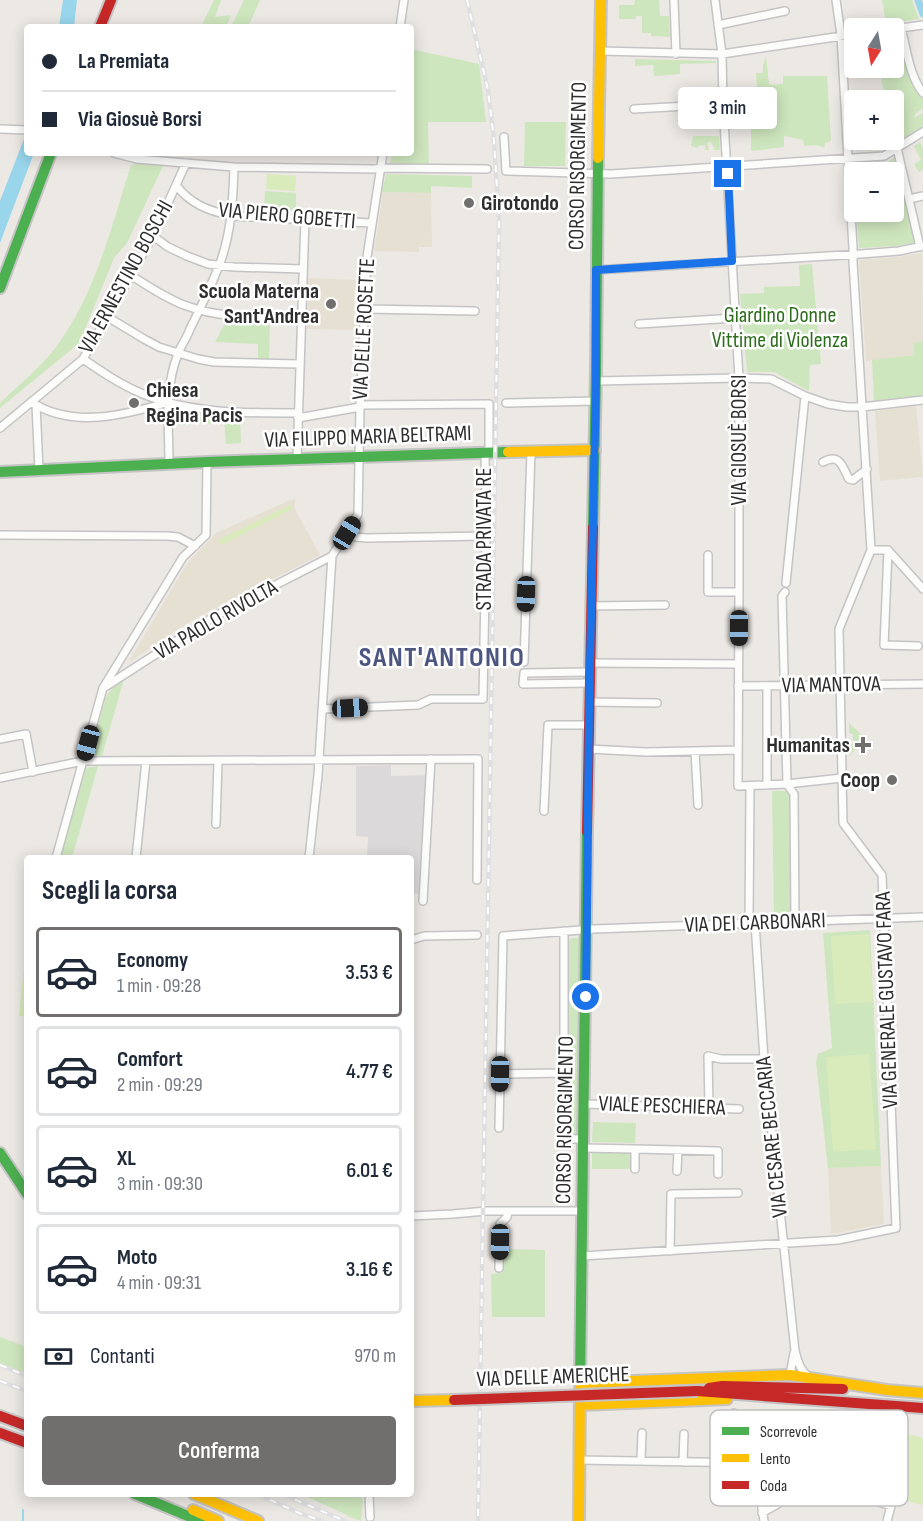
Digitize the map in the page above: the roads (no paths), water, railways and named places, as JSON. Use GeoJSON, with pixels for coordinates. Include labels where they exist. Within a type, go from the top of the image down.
{"type":"FeatureCollection","features":[{"type":"Feature","properties":{"kind":"main road"},"geometry":{"type":"LineString","coordinates":[[101,24],[111,0]]}},
{"type":"Feature","properties":{"kind":"main road","name":"CORSO RISORGIMENTO"},"geometry":{"type":"LineString","coordinates":[[579,1521],[589,702],[596,401],[597,173],[601,0]]}},
{"type":"Feature","properties":{"kind":"main road"},"geometry":{"type":"LineString","coordinates":[[0,288],[50,156]]}},
{"type":"Feature","properties":{"kind":"main road","name":"VIA FILIPPO MARIA BELTRAMI"},"geometry":{"type":"LineString","coordinates":[[0,472],[359,456],[595,450]]}},
{"type":"Feature","properties":{"kind":"main road"},"geometry":{"type":"LineString","coordinates":[[0,1153],[24,1189]]}},
{"type":"Feature","properties":{"kind":"main road"},"geometry":{"type":"LineString","coordinates":[[765,1387],[782,1383],[790,1375]]}},
{"type":"Feature","properties":{"kind":"main road"},"geometry":{"type":"LineString","coordinates":[[580,1383],[790,1375],[887,1390],[923,1393]]}},
{"type":"Feature","properties":{"kind":"main road","name":"VIA DELLE AMERICHE"},"geometry":{"type":"LineString","coordinates":[[414,1401],[697,1390],[722,1386],[887,1390]]}},
{"type":"Feature","properties":{"kind":"main road","name":"VIA DELLE AMERICHE"},"geometry":{"type":"LineString","coordinates":[[697,1390],[923,1408]]}},
{"type":"Feature","properties":{"kind":"main road"},"geometry":{"type":"LineString","coordinates":[[580,1405],[780,1397]]}},
{"type":"Feature","properties":{"kind":"main road"},"geometry":{"type":"LineString","coordinates":[[0,1416],[24,1425]]}},
{"type":"Feature","properties":{"kind":"main road"},"geometry":{"type":"LineString","coordinates":[[0,1433],[24,1447]]}},
{"type":"Feature","properties":{"kind":"main road"},"geometry":{"type":"LineString","coordinates":[[142,1497],[200,1521]]}},
{"type":"Feature","properties":{"kind":"main road"},"geometry":{"type":"LineString","coordinates":[[162,1497],[218,1521]]}},
{"type":"Feature","properties":{"kind":"main road"},"geometry":{"type":"LineString","coordinates":[[201,1497],[258,1521]]}},
{"type":"Feature","properties":{"kind":"street"},"geometry":{"type":"LineString","coordinates":[[400,24],[404,0]]}},
{"type":"Feature","properties":{"kind":"street"},"geometry":{"type":"LineString","coordinates":[[674,0],[676,54]]}},
{"type":"Feature","properties":{"kind":"street","name":"VIA GIOSUÈ BORSI"},"geometry":{"type":"LineString","coordinates":[[715,0],[722,54],[739,378],[738,786],[750,786]]}},
{"type":"Feature","properties":{"kind":"street","name":"VIA GENERALE GUSTAVO FARA"},"geometry":{"type":"LineString","coordinates":[[783,1243],[838,1240],[896,1228],[882,875],[843,823],[839,629],[871,550],[841,35],[836,0]]}},
{"type":"Feature","properties":{"kind":"street"},"geometry":{"type":"LineString","coordinates":[[718,25],[785,11]]}},
{"type":"Feature","properties":{"kind":"street"},"geometry":{"type":"LineString","coordinates":[[904,28],[920,26]]}},
{"type":"Feature","properties":{"kind":"street"},"geometry":{"type":"LineString","coordinates":[[600,51],[722,54],[844,35]]}},
{"type":"Feature","properties":{"kind":"street"},"geometry":{"type":"LineString","coordinates":[[904,49],[917,86],[923,93]]}},
{"type":"Feature","properties":{"kind":"street"},"geometry":{"type":"LineString","coordinates":[[634,109],[723,104]]}},
{"type":"Feature","properties":{"kind":"street"},"geometry":{"type":"LineString","coordinates":[[0,129],[24,130]]}},
{"type":"Feature","properties":{"kind":"street"},"geometry":{"type":"LineString","coordinates":[[904,144],[923,132]]}},
{"type":"Feature","properties":{"kind":"street"},"geometry":{"type":"LineString","coordinates":[[504,137],[506,171],[611,174],[884,156],[894,150]]}},
{"type":"Feature","properties":{"kind":"street"},"geometry":{"type":"LineString","coordinates":[[596,270],[899,251],[921,247],[897,150]]}},
{"type":"Feature","properties":{"kind":"street"},"geometry":{"type":"LineString","coordinates":[[126,156],[137,159],[234,167],[488,170]]}},
{"type":"Feature","properties":{"kind":"street","name":"VIA DELLE ROSETTE"},"geometry":{"type":"LineString","coordinates":[[309,855],[323,709],[332,556],[358,514],[367,257],[383,156]]}},
{"type":"Feature","properties":{"kind":"street","name":"VIA ERNESTINO BOSCHI"},"geometry":{"type":"LineString","coordinates":[[0,428],[33,404],[82,359],[153,236],[186,163]]}},
{"type":"Feature","properties":{"kind":"street"},"geometry":{"type":"LineString","coordinates":[[170,463],[171,381],[177,354],[219,265],[226,243],[232,216],[234,167]]}},
{"type":"Feature","properties":{"kind":"street","name":"VIA PIERO GOBETTI"},"geometry":{"type":"LineString","coordinates":[[176,185],[183,194],[200,206],[232,216],[371,223]]}},
{"type":"Feature","properties":{"kind":"street"},"geometry":{"type":"LineString","coordinates":[[909,199],[923,196]]}},
{"type":"Feature","properties":{"kind":"street"},"geometry":{"type":"LineString","coordinates":[[297,459],[305,219]]}},
{"type":"Feature","properties":{"kind":"street"},"geometry":{"type":"LineString","coordinates":[[153,236],[168,247],[208,264],[303,269]]}},
{"type":"Feature","properties":{"kind":"street"},"geometry":{"type":"LineString","coordinates":[[130,275],[164,296],[188,307],[212,314],[302,319]]}},
{"type":"Feature","properties":{"kind":"street"},"geometry":{"type":"LineString","coordinates":[[365,309],[475,311]]}},
{"type":"Feature","properties":{"kind":"street"},"geometry":{"type":"LineString","coordinates":[[106,316],[144,339],[177,354],[214,362],[300,364]]}},
{"type":"Feature","properties":{"kind":"street"},"geometry":{"type":"LineString","coordinates":[[639,324],[735,318]]}},
{"type":"Feature","properties":{"kind":"street"},"geometry":{"type":"LineString","coordinates":[[82,359],[144,394],[187,407],[299,415],[360,406]]}},
{"type":"Feature","properties":{"kind":"street"},"geometry":{"type":"LineString","coordinates":[[596,381],[771,379],[805,396],[828,404],[847,407],[923,400]]}},
{"type":"Feature","properties":{"kind":"street"},"geometry":{"type":"LineString","coordinates":[[786,583],[805,396]]}},
{"type":"Feature","properties":{"kind":"street"},"geometry":{"type":"LineString","coordinates":[[506,402],[596,401]]}},
{"type":"Feature","properties":{"kind":"street"},"geometry":{"type":"LineString","coordinates":[[33,404],[51,413],[96,417],[127,414],[169,402]]}},
{"type":"Feature","properties":{"kind":"street"},"geometry":{"type":"LineString","coordinates":[[33,404],[39,470]]}},
{"type":"Feature","properties":{"kind":"street","name":"STRADA PRIVATA RE"},"geometry":{"type":"LineString","coordinates":[[323,709],[418,705],[431,699],[483,699],[489,404],[360,406]]}},
{"type":"Feature","properties":{"kind":"street"},"geometry":{"type":"LineString","coordinates":[[524,662],[531,451]]}},
{"type":"Feature","properties":{"kind":"street"},"geometry":{"type":"LineString","coordinates":[[823,462],[836,459],[851,480],[867,469]]}},
{"type":"Feature","properties":{"kind":"street"},"geometry":{"type":"LineString","coordinates":[[57,855],[103,688],[183,557],[206,535],[207,462]]}},
{"type":"Feature","properties":{"kind":"street"},"geometry":{"type":"LineString","coordinates":[[347,533],[355,537],[367,538],[486,536]]}},
{"type":"Feature","properties":{"kind":"street"},"geometry":{"type":"LineString","coordinates":[[0,534],[167,536],[178,537],[195,546]]}},
{"type":"Feature","properties":{"kind":"street"},"geometry":{"type":"LineString","coordinates":[[871,550],[888,550],[923,589]]}},
{"type":"Feature","properties":{"kind":"street"},"geometry":{"type":"LineString","coordinates":[[888,550],[884,645],[918,646]]}},
{"type":"Feature","properties":{"kind":"street"},"geometry":{"type":"LineString","coordinates":[[708,555],[708,592],[739,592]]}},
{"type":"Feature","properties":{"kind":"street","name":"VIA PAOLO RIVOLTA"},"geometry":{"type":"LineString","coordinates":[[103,688],[215,616],[332,556]]}},
{"type":"Feature","properties":{"kind":"street"},"geometry":{"type":"LineString","coordinates":[[785,592],[782,596],[783,686],[787,784],[794,794],[795,921]]}},
{"type":"Feature","properties":{"kind":"street"},"geometry":{"type":"LineString","coordinates":[[591,606],[665,605]]}},
{"type":"Feature","properties":{"kind":"street"},"geometry":{"type":"LineString","coordinates":[[590,673],[523,684],[524,673],[590,673],[738,664]]}},
{"type":"Feature","properties":{"kind":"street","name":"VIA MANTOVA"},"geometry":{"type":"LineString","coordinates":[[738,686],[923,684]]}},
{"type":"Feature","properties":{"kind":"street"},"geometry":{"type":"LineString","coordinates":[[767,686],[767,785]]}},
{"type":"Feature","properties":{"kind":"street"},"geometry":{"type":"LineString","coordinates":[[589,702],[657,703]]}},
{"type":"Feature","properties":{"kind":"street"},"geometry":{"type":"LineString","coordinates":[[544,810],[548,725],[589,725]]}},
{"type":"Feature","properties":{"kind":"street"},"geometry":{"type":"LineString","coordinates":[[0,739],[26,735],[33,772]]}},
{"type":"Feature","properties":{"kind":"street"},"geometry":{"type":"LineString","coordinates":[[589,750],[646,752],[738,750]]}},
{"type":"Feature","properties":{"kind":"street"},"geometry":{"type":"LineString","coordinates":[[696,751],[698,805]]}},
{"type":"Feature","properties":{"kind":"street"},"geometry":{"type":"LineString","coordinates":[[423,902],[431,759]]}},
{"type":"Feature","properties":{"kind":"street"},"geometry":{"type":"LineString","coordinates":[[0,778],[83,761],[478,759],[477,880]]}},
{"type":"Feature","properties":{"kind":"street"},"geometry":{"type":"LineString","coordinates":[[136,855],[146,761]]}},
{"type":"Feature","properties":{"kind":"street"},"geometry":{"type":"LineString","coordinates":[[216,824],[218,761]]}},
{"type":"Feature","properties":{"kind":"street"},"geometry":{"type":"LineString","coordinates":[[750,786],[842,777]]}},
{"type":"Feature","properties":{"kind":"street","name":"VIA CESARE BECCARIA"},"geometry":{"type":"LineString","coordinates":[[750,786],[752,923],[764,1059],[795,1351],[799,1366],[804,1374],[811,1378]]}},
{"type":"Feature","properties":{"kind":"street","name":"VIA DEI CARBONARI"},"geometry":{"type":"LineString","coordinates":[[500,1074],[503,936],[587,929],[923,916]]}},
{"type":"Feature","properties":{"kind":"street"},"geometry":{"type":"LineString","coordinates":[[564,931],[564,1139],[635,1149],[718,1150],[718,1174]]}},
{"type":"Feature","properties":{"kind":"street"},"geometry":{"type":"LineString","coordinates":[[414,939],[424,936],[477,935]]}},
{"type":"Feature","properties":{"kind":"street"},"geometry":{"type":"LineString","coordinates":[[709,1108],[708,1056],[721,1059],[764,1059]]}},
{"type":"Feature","properties":{"kind":"street"},"geometry":{"type":"LineString","coordinates":[[499,1128],[500,1074],[564,1073]]}},
{"type":"Feature","properties":{"kind":"street","name":"VIALE PESCHIERA"},"geometry":{"type":"LineString","coordinates":[[585,1104],[739,1109]]}},
{"type":"Feature","properties":{"kind":"street"},"geometry":{"type":"LineString","coordinates":[[634,1169],[635,1149]]}},
{"type":"Feature","properties":{"kind":"street"},"geometry":{"type":"LineString","coordinates":[[677,1171],[678,1149]]}},
{"type":"Feature","properties":{"kind":"street"},"geometry":{"type":"LineString","coordinates":[[670,1251],[671,1194],[738,1193]]}},
{"type":"Feature","properties":{"kind":"street"},"geometry":{"type":"LineString","coordinates":[[414,1216],[474,1211],[583,1211]]}},
{"type":"Feature","properties":{"kind":"street"},"geometry":{"type":"LineString","coordinates":[[498,1268],[500,1224],[507,1217],[508,1211]]}},
{"type":"Feature","properties":{"kind":"street"},"geometry":{"type":"LineString","coordinates":[[582,1256],[783,1243]]}},
{"type":"Feature","properties":{"kind":"street","name":"VIA CESARE BECCARIA"},"geometry":{"type":"LineString","coordinates":[[790,1375],[795,1351]]}},
{"type":"Feature","properties":{"kind":"street"},"geometry":{"type":"LineString","coordinates":[[641,1461],[642,1433]]}},
{"type":"Feature","properties":{"kind":"street"},"geometry":{"type":"LineString","coordinates":[[683,1461],[684,1434]]}},
{"type":"Feature","properties":{"kind":"street"},"geometry":{"type":"LineString","coordinates":[[579,1460],[710,1462]]}},
{"type":"Feature","properties":{"kind":"street"},"geometry":{"type":"LineString","coordinates":[[369,1497],[370,1517]]}},
{"type":"Feature","properties":{"kind":"street"},"geometry":{"type":"LineString","coordinates":[[761,1506],[764,1521]]}},
{"type":"Feature","properties":{"kind":"street"},"geometry":{"type":"LineString","coordinates":[[762,1513],[774,1506]]}},
{"type":"Feature","properties":{"kind":"street"},"geometry":{"type":"LineString","coordinates":[[887,1521],[891,1506]]}},
{"type":"Feature","properties":{"kind":"water"},"geometry":{"type":"Polygon","coordinates":[[[63,0],[77,0],[74,24],[59,24],[63,0]]]}},
{"type":"Feature","properties":{"kind":"water"},"geometry":{"type":"Polygon","coordinates":[[[24,139],[24,156],[33,156],[0,243],[0,201],[24,139]]]}},
{"type":"Feature","properties":{"kind":"waterway"},"geometry":{"type":"LineString","coordinates":[[918,0],[923,14]]}},
{"type":"Feature","properties":{"kind":"waterway"},"geometry":{"type":"LineString","coordinates":[[23,1510],[23,1521]]}},
{"type":"Feature","properties":{"kind":"railway"},"geometry":{"type":"LineString","coordinates":[[467,0],[488,90],[499,219],[478,1521]]}},
{"type":"Feature","properties":{"kind":"railway"},"geometry":{"type":"LineString","coordinates":[[0,1365],[24,1375]]}},
{"type":"Feature","properties":{"kind":"railway"},"geometry":{"type":"LineString","coordinates":[[0,1381],[24,1390]]}},
{"type":"Feature","properties":{"kind":"railway"},"geometry":{"type":"LineString","coordinates":[[264,1497],[322,1521]]}},
{"type":"Feature","properties":{"kind":"railway"},"geometry":{"type":"LineString","coordinates":[[289,1497],[345,1521]]}},
{"type":"Feature","properties":{"kind":"place","name":"Girotondo"},"geometry":{"type":"Point","coordinates":[469,203]}},
{"type":"Feature","properties":{"kind":"place","name":"Scuola Materna Sant'Andrea"},"geometry":{"type":"Point","coordinates":[331,304]}},
{"type":"Feature","properties":{"kind":"place","name":"Chiesa Regina Pacis"},"geometry":{"type":"Point","coordinates":[134,403]}},
{"type":"Feature","properties":{"kind":"place","name":"Humanitas"},"geometry":{"type":"Point","coordinates":[863,745]}},
{"type":"Feature","properties":{"kind":"place","name":"Coop"},"geometry":{"type":"Point","coordinates":[892,780]}},
{"type":"Feature","properties":{"kind":"district","name":"SANT'ANTONIO"},"geometry":{"type":"Point","coordinates":[442,657]}},
{"type":"Feature","properties":{"kind":"park label","name":"Giardino Donne Vittime di Violenza"},"geometry":{"type":"Point","coordinates":[780,328]}}]}
